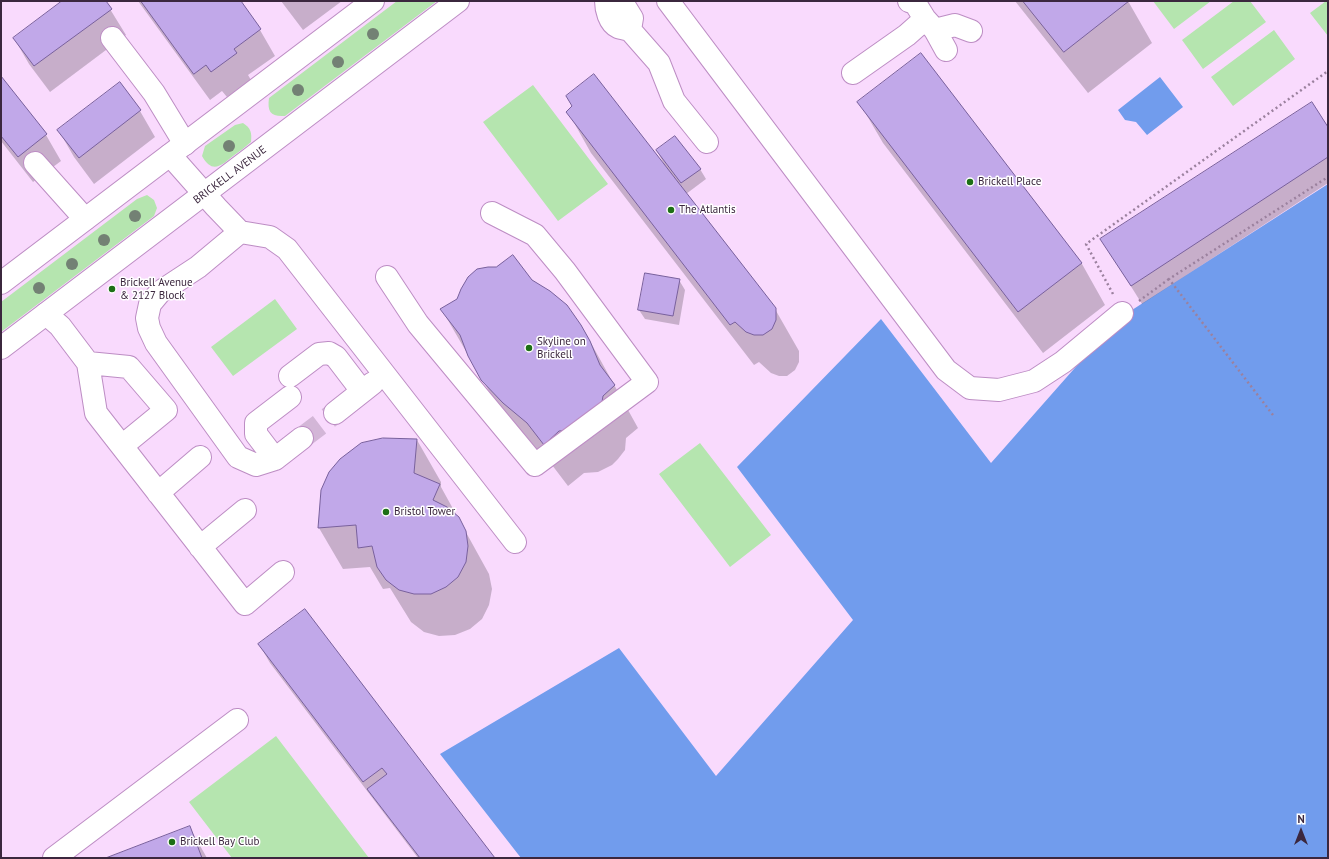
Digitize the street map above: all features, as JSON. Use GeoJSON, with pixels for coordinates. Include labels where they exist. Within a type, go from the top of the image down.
{"type":"FeatureCollection","features":[{"type":"Feature","properties":{"kind":"main road"},"geometry":{"type":"LineString","coordinates":[[1,283],[373,1]]}},
{"type":"Feature","properties":{"kind":"main road","name":"BRICKELL AVENUE"},"geometry":{"type":"LineString","coordinates":[[1,348],[458,1]]}},
{"type":"Feature","properties":{"kind":"main road"},"geometry":{"type":"LineString","coordinates":[[606,1],[606,10],[613,22],[617,26],[630,30],[659,63],[674,101],[706,142]]}},
{"type":"Feature","properties":{"kind":"main road"},"geometry":{"type":"LineString","coordinates":[[617,1],[622,2],[632,18],[630,30]]}},
{"type":"Feature","properties":{"kind":"main road"},"geometry":{"type":"LineString","coordinates":[[668,1],[946,370],[970,388],[999,390],[1034,381],[1063,362],[1122,313]]}},
{"type":"Feature","properties":{"kind":"main road"},"geometry":{"type":"LineString","coordinates":[[920,11],[972,31]]}},
{"type":"Feature","properties":{"kind":"main road"},"geometry":{"type":"LineString","coordinates":[[920,11],[946,50]]}},
{"type":"Feature","properties":{"kind":"main road"},"geometry":{"type":"LineString","coordinates":[[853,73],[907,35],[920,11]]}},
{"type":"Feature","properties":{"kind":"main road"},"geometry":{"type":"LineString","coordinates":[[112,38],[154,93],[177,150],[204,194],[240,232],[270,237],[287,249],[515,542]]}},
{"type":"Feature","properties":{"kind":"main road"},"geometry":{"type":"LineString","coordinates":[[35,163],[85,219]]}},
{"type":"Feature","properties":{"kind":"main road"},"geometry":{"type":"LineString","coordinates":[[387,277],[418,324],[536,465],[647,382],[536,234],[492,213]]}},
{"type":"Feature","properties":{"kind":"main road"},"geometry":{"type":"LineString","coordinates":[[240,232],[198,267],[160,292],[150,304],[147,318],[149,328],[156,343],[238,457],[256,465],[275,459],[302,438]]}},
{"type":"Feature","properties":{"kind":"main road"},"geometry":{"type":"LineString","coordinates":[[46,314],[60,326],[88,363],[96,413],[245,604],[283,572]]}},
{"type":"Feature","properties":{"kind":"main road"},"geometry":{"type":"LineString","coordinates":[[275,459],[256,434],[256,423],[320,354],[329,353],[336,357],[362,391]]}},
{"type":"Feature","properties":{"kind":"main road"},"geometry":{"type":"LineString","coordinates":[[88,363],[129,368],[166,410],[122,446]]}},
{"type":"Feature","properties":{"kind":"main road"},"geometry":{"type":"LineString","coordinates":[[335,413],[385,374]]}},
{"type":"Feature","properties":{"kind":"main road"},"geometry":{"type":"LineString","coordinates":[[158,493],[200,457]]}},
{"type":"Feature","properties":{"kind":"main road"},"geometry":{"type":"LineString","coordinates":[[200,547],[245,510]]}},
{"type":"Feature","properties":{"kind":"main road"},"geometry":{"type":"LineString","coordinates":[[54,858],[237,720]]}},
{"type":"Feature","properties":{"kind":"path"},"geometry":{"type":"LineString","coordinates":[[1328,71],[1086,244],[1122,313],[1169,279],[1328,177]]}},
{"type":"Feature","properties":{"kind":"path"},"geometry":{"type":"LineString","coordinates":[[1169,279],[1273,414]]}},
{"type":"Feature","properties":{"kind":"green space"},"geometry":{"type":"Polygon","coordinates":[[[397,1],[437,1],[285,116],[276,116],[271,113],[269,110],[269,98],[397,1]]]}},
{"type":"Feature","properties":{"kind":"green space"},"geometry":{"type":"Polygon","coordinates":[[[1153,1],[1211,1],[1174,29],[1153,1]]]}},
{"type":"Feature","properties":{"kind":"green space"},"geometry":{"type":"Polygon","coordinates":[[[1234,1],[1250,1],[1266,22],[1203,69],[1182,40],[1234,1]]]}},
{"type":"Feature","properties":{"kind":"green space"},"geometry":{"type":"Polygon","coordinates":[[[1328,1],[1328,36],[1310,13],[1328,1]]]}},
{"type":"Feature","properties":{"kind":"green space"},"geometry":{"type":"Polygon","coordinates":[[[1274,30],[1295,59],[1233,106],[1211,77],[1274,30]]]}},
{"type":"Feature","properties":{"kind":"green space"},"geometry":{"type":"Polygon","coordinates":[[[533,85],[608,184],[558,221],[483,122],[533,85]]]}},
{"type":"Feature","properties":{"kind":"green space"},"geometry":{"type":"Polygon","coordinates":[[[243,123],[250,131],[251,142],[221,165],[213,167],[209,165],[202,156],[205,146],[235,125],[243,123]]]}},
{"type":"Feature","properties":{"kind":"green space"},"geometry":{"type":"Polygon","coordinates":[[[147,195],[154,200],[157,208],[154,216],[1,332],[1,302],[137,199],[147,195]]]}},
{"type":"Feature","properties":{"kind":"green space"},"geometry":{"type":"Polygon","coordinates":[[[275,299],[297,329],[233,376],[211,347],[275,299]]]}},
{"type":"Feature","properties":{"kind":"green space"},"geometry":{"type":"Polygon","coordinates":[[[700,443],[771,535],[730,567],[659,474],[700,443]]]}},
{"type":"Feature","properties":{"kind":"green space"},"geometry":{"type":"Polygon","coordinates":[[[276,736],[369,858],[232,858],[189,802],[276,736]]]}},
{"type":"Feature","properties":{"kind":"water"},"geometry":{"type":"Polygon","coordinates":[[[1160,77],[1183,107],[1147,135],[1136,122],[1125,120],[1118,110],[1160,77]]]}},
{"type":"Feature","properties":{"kind":"water"},"geometry":{"type":"Polygon","coordinates":[[[1328,184],[1328,858],[521,858],[440,754],[619,648],[716,776],[853,620],[737,467],[881,319],[991,463],[1118,319],[1328,184]]]}},
{"type":"Feature","properties":{"kind":"building"},"geometry":{"type":"Polygon","coordinates":[[[62,1],[106,1],[112,9],[34,66],[13,38],[62,1]]]}},
{"type":"Feature","properties":{"kind":"building"},"geometry":{"type":"Polygon","coordinates":[[[141,1],[241,1],[261,29],[234,49],[237,53],[211,72],[206,65],[194,74],[141,1]]]}},
{"type":"Feature","properties":{"kind":"building"},"geometry":{"type":"Polygon","coordinates":[[[1023,1],[1129,1],[1064,52],[1023,1]]]}},
{"type":"Feature","properties":{"kind":"building","name":"Brickell Place"},"geometry":{"type":"Polygon","coordinates":[[[921,53],[1082,263],[1018,312],[857,102],[921,53]]]}},
{"type":"Feature","properties":{"kind":"building","name":"The Atlantis"},"geometry":{"type":"Polygon","coordinates":[[[594,74],[776,308],[776,320],[772,329],[763,335],[754,335],[746,332],[735,322],[730,325],[566,112],[572,106],[566,96],[594,74]]]}},
{"type":"Feature","properties":{"kind":"building"},"geometry":{"type":"Polygon","coordinates":[[[1,76],[47,134],[18,157],[1,136],[1,76]]]}},
{"type":"Feature","properties":{"kind":"building"},"geometry":{"type":"Polygon","coordinates":[[[120,82],[141,110],[79,158],[57,130],[120,82]]]}},
{"type":"Feature","properties":{"kind":"building"},"geometry":{"type":"Polygon","coordinates":[[[1312,102],[1328,127],[1328,157],[1131,286],[1100,239],[1312,102]]]}},
{"type":"Feature","properties":{"kind":"building"},"geometry":{"type":"Polygon","coordinates":[[[675,136],[701,169],[681,183],[656,150],[675,136]]]}},
{"type":"Feature","properties":{"kind":"building","name":"Skyline on Brickell"},"geometry":{"type":"Polygon","coordinates":[[[513,255],[532,280],[550,291],[567,305],[590,341],[600,365],[615,385],[603,396],[601,408],[574,430],[559,431],[544,445],[527,423],[503,403],[481,380],[468,356],[460,335],[440,309],[457,299],[468,277],[477,269],[496,267],[513,255]]]}},
{"type":"Feature","properties":{"kind":"building"},"geometry":{"type":"Polygon","coordinates":[[[645,273],[680,279],[673,316],[638,310],[645,273]]]}},
{"type":"Feature","properties":{"kind":"building","name":"Bristol Tower"},"geometry":{"type":"Polygon","coordinates":[[[383,438],[417,439],[414,473],[440,484],[433,500],[447,507],[459,517],[466,531],[468,546],[466,562],[458,577],[446,587],[431,594],[414,594],[399,590],[386,580],[377,567],[372,546],[358,548],[356,525],[318,528],[321,490],[329,472],[340,459],[361,443],[383,438]]]}},
{"type":"Feature","properties":{"kind":"building"},"geometry":{"type":"Polygon","coordinates":[[[305,609],[495,858],[420,858],[367,789],[387,774],[382,768],[363,782],[258,644],[305,609]]]}},
{"type":"Feature","properties":{"kind":"building","name":"Brickell Bay Club"},"geometry":{"type":"Polygon","coordinates":[[[190,826],[202,858],[106,858],[190,826]]]}},
{"type":"Feature","properties":{"kind":"tunnel"},"geometry":{"type":"LineString","coordinates":[[302,438],[335,413]]}},
{"type":"Feature","properties":{"kind":"place","name":"Brickell Place"},"geometry":{"type":"Point","coordinates":[970,182]}},
{"type":"Feature","properties":{"kind":"place","name":"The Atlantis"},"geometry":{"type":"Point","coordinates":[671,210]}},
{"type":"Feature","properties":{"kind":"place","name":"Brickell Avenue & 2127 Block"},"geometry":{"type":"Point","coordinates":[112,289]}},
{"type":"Feature","properties":{"kind":"place","name":"Skyline on Brickell"},"geometry":{"type":"Point","coordinates":[529,348]}},
{"type":"Feature","properties":{"kind":"place","name":"Bristol Tower"},"geometry":{"type":"Point","coordinates":[386,512]}},
{"type":"Feature","properties":{"kind":"place","name":"Brickell Bay Club"},"geometry":{"type":"Point","coordinates":[172,842]}}]}
